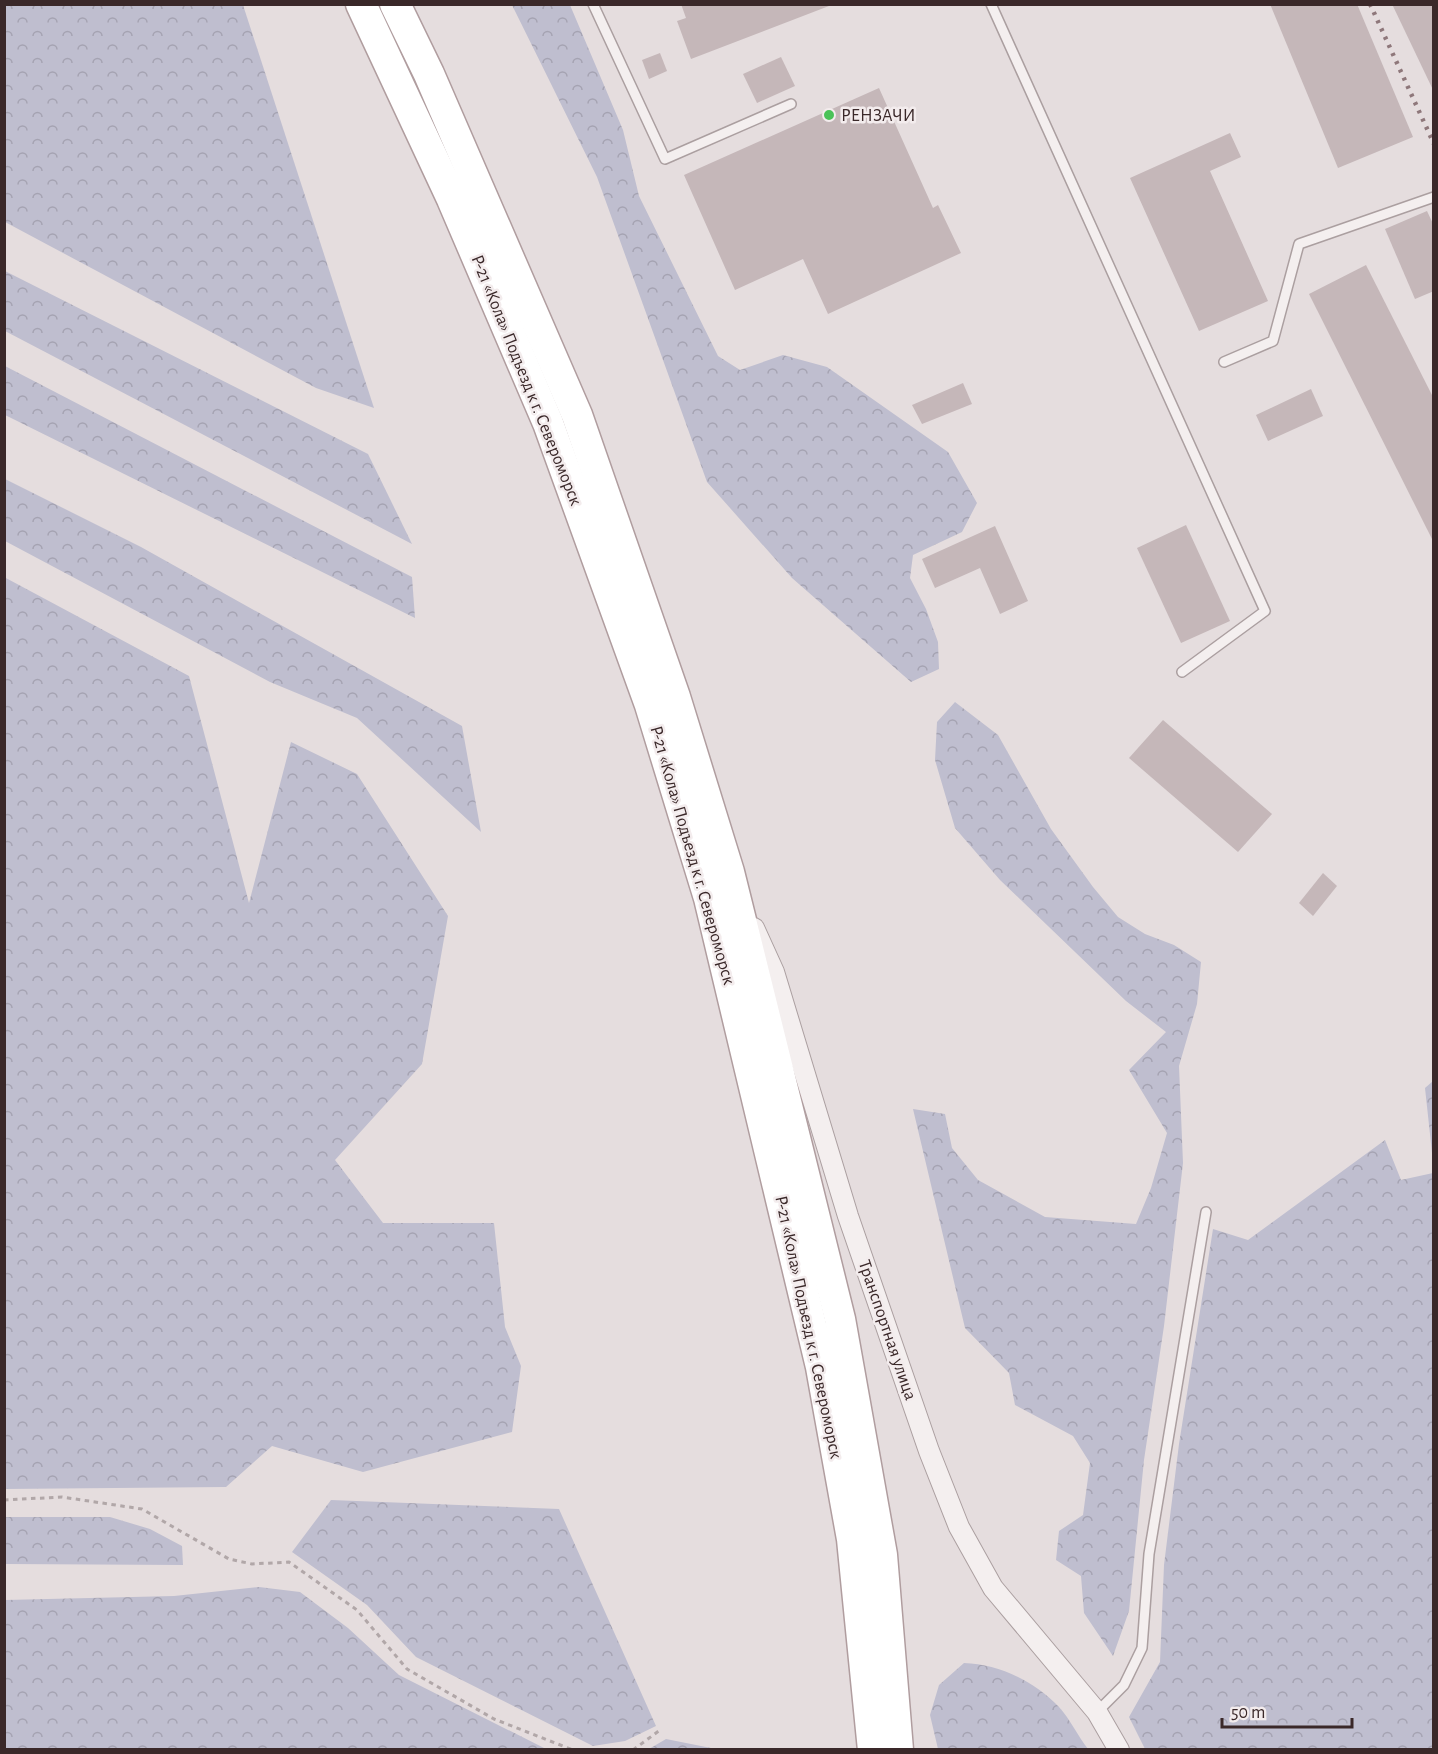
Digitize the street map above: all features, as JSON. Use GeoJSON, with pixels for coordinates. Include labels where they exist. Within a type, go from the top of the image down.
{"type":"FeatureCollection","features":[{"type":"Feature","properties":{"kind":"main road","name":"Р-21 «Кола» Подъезд к г. Североморск"},"geometry":{"type":"LineString","coordinates":[[361,4],[452,199],[548,423],[650,705],[709,898],[821,1367],[852,1539],[873,1749]]}},
{"type":"Feature","properties":{"kind":"main road","name":"Р-21 «Кола» Подъезд к г. Североморск"},"geometry":{"type":"LineString","coordinates":[[395,4],[429,74],[577,415],[675,697],[729,872],[840,1319],[882,1555],[898,1749]]}},
{"type":"Feature","properties":{"kind":"street","name":"Транспортная улица"},"geometry":{"type":"LineString","coordinates":[[729,872],[774,972],[848,1216],[929,1451],[959,1527],[993,1588],[1096,1712],[1119,1749]]}},
{"type":"Feature","properties":{"kind":"lane"},"geometry":{"type":"LineString","coordinates":[[593,4],[665,159],[791,104]]}},
{"type":"Feature","properties":{"kind":"lane"},"geometry":{"type":"LineString","coordinates":[[991,4],[1265,611],[1182,672]]}},
{"type":"Feature","properties":{"kind":"lane"},"geometry":{"type":"LineString","coordinates":[[1224,362],[1273,340],[1299,244],[1434,197]]}},
{"type":"Feature","properties":{"kind":"lane"},"geometry":{"type":"LineString","coordinates":[[1096,1712],[1124,1684],[1142,1648],[1149,1554],[1206,1212]]}},
{"type":"Feature","properties":{"kind":"path"},"geometry":{"type":"LineString","coordinates":[[4,1500],[62,1497],[142,1509],[229,1559],[252,1564],[290,1563],[357,1610],[407,1669],[494,1719],[573,1749]]}},
{"type":"Feature","properties":{"kind":"path"},"geometry":{"type":"LineString","coordinates":[[633,1749],[660,1730]]}},
{"type":"Feature","properties":{"kind":"green space"},"geometry":{"type":"Polygon","coordinates":[[[4,5],[243,5],[374,408],[316,388],[5,222],[4,5]]]}},
{"type":"Feature","properties":{"kind":"green space"},"geometry":{"type":"Polygon","coordinates":[[[512,5],[570,5],[623,130],[639,196],[718,356],[740,370],[783,355],[827,367],[948,452],[977,503],[962,532],[913,555],[910,578],[926,609],[938,642],[939,669],[911,682],[792,578],[707,482],[597,177],[512,5]]]}},
{"type":"Feature","properties":{"kind":"green space"},"geometry":{"type":"Polygon","coordinates":[[[5,271],[368,454],[412,544],[5,331],[5,271]]]}},
{"type":"Feature","properties":{"kind":"green space"},"geometry":{"type":"Polygon","coordinates":[[[5,366],[412,577],[415,618],[5,415],[5,366]]]}},
{"type":"Feature","properties":{"kind":"green space"},"geometry":{"type":"Polygon","coordinates":[[[5,479],[141,547],[462,726],[481,832],[357,718],[270,682],[5,541],[5,479]]]}},
{"type":"Feature","properties":{"kind":"green space"},"geometry":{"type":"Polygon","coordinates":[[[4,577],[189,676],[249,903],[291,742],[357,774],[448,916],[422,1064],[335,1160],[383,1223],[494,1223],[505,1327],[521,1366],[512,1432],[363,1472],[272,1446],[226,1487],[5,1489],[4,577]]]}},
{"type":"Feature","properties":{"kind":"green space"},"geometry":{"type":"Polygon","coordinates":[[[955,702],[998,735],[1051,829],[1118,917],[1145,934],[1174,945],[1201,962],[1197,1004],[1179,1066],[1183,1163],[1164,1326],[1144,1460],[1129,1611],[1113,1656],[1084,1613],[1081,1576],[1056,1560],[1059,1531],[1083,1515],[1090,1463],[1073,1436],[1015,1405],[1009,1373],[965,1328],[913,1109],[945,1114],[952,1148],[978,1180],[1045,1217],[1136,1224],[1151,1188],[1167,1133],[1129,1070],[1166,1032],[1126,1001],[1000,880],[955,828],[935,760],[937,722],[955,702]]]}},
{"type":"Feature","properties":{"kind":"green space"},"geometry":{"type":"Polygon","coordinates":[[[1433,1081],[1433,1162],[1425,1088],[1433,1081]]]}},
{"type":"Feature","properties":{"kind":"green space"},"geometry":{"type":"Polygon","coordinates":[[[1385,1140],[1401,1180],[1433,1173],[1433,1749],[1145,1749],[1129,1717],[1160,1662],[1164,1565],[1179,1444],[1213,1229],[1248,1240],[1385,1140]]]}},
{"type":"Feature","properties":{"kind":"green space"},"geometry":{"type":"Polygon","coordinates":[[[331,1500],[559,1509],[656,1726],[625,1741],[593,1746],[416,1657],[367,1605],[292,1552],[331,1500]]]}},
{"type":"Feature","properties":{"kind":"green space"},"geometry":{"type":"Polygon","coordinates":[[[5,1517],[110,1517],[150,1529],[182,1546],[183,1565],[5,1564],[5,1517]]]}},
{"type":"Feature","properties":{"kind":"green space"},"geometry":{"type":"Polygon","coordinates":[[[259,1587],[300,1592],[348,1628],[399,1675],[546,1749],[5,1749],[5,1600],[174,1596],[259,1587]]]}},
{"type":"Feature","properties":{"kind":"green space"},"geometry":{"type":"Polygon","coordinates":[[[964,1663],[1003,1671],[1039,1689],[1059,1707],[1088,1749],[938,1749],[930,1715],[939,1685],[964,1663]]]}},
{"type":"Feature","properties":{"kind":"green space"},"geometry":{"type":"Polygon","coordinates":[[[666,1739],[716,1749],[649,1749],[666,1739]]]}},
{"type":"Feature","properties":{"kind":"building"},"geometry":{"type":"Polygon","coordinates":[[[681,4],[828,4],[829,6],[691,59],[677,21],[686,18],[681,4]]]}},
{"type":"Feature","properties":{"kind":"building"},"geometry":{"type":"Polygon","coordinates":[[[1270,4],[1357,4],[1413,137],[1338,168],[1270,4]]]}},
{"type":"Feature","properties":{"kind":"building"},"geometry":{"type":"Polygon","coordinates":[[[1392,4],[1434,4],[1434,92],[1392,4]]]}},
{"type":"Feature","properties":{"kind":"building"},"geometry":{"type":"Polygon","coordinates":[[[660,53],[667,71],[649,79],[642,60],[660,53]]]}},
{"type":"Feature","properties":{"kind":"building"},"geometry":{"type":"Polygon","coordinates":[[[781,57],[795,86],[757,103],[743,74],[781,57]]]}},
{"type":"Feature","properties":{"kind":"building"},"geometry":{"type":"Polygon","coordinates":[[[879,88],[933,208],[938,205],[961,253],[828,314],[803,259],[735,290],[684,175],[879,88]]]}},
{"type":"Feature","properties":{"kind":"building"},"geometry":{"type":"Polygon","coordinates":[[[1230,133],[1241,157],[1210,171],[1268,301],[1199,331],[1130,178],[1230,133]]]}},
{"type":"Feature","properties":{"kind":"building"},"geometry":{"type":"Polygon","coordinates":[[[1427,211],[1434,226],[1434,291],[1415,299],[1385,229],[1427,211]]]}},
{"type":"Feature","properties":{"kind":"building"},"geometry":{"type":"Polygon","coordinates":[[[1366,265],[1434,399],[1434,543],[1309,294],[1366,265]]]}},
{"type":"Feature","properties":{"kind":"building"},"geometry":{"type":"Polygon","coordinates":[[[963,383],[972,404],[922,424],[912,405],[963,383]]]}},
{"type":"Feature","properties":{"kind":"building"},"geometry":{"type":"Polygon","coordinates":[[[1311,389],[1323,416],[1268,441],[1256,415],[1311,389]]]}},
{"type":"Feature","properties":{"kind":"building"},"geometry":{"type":"Polygon","coordinates":[[[1186,525],[1230,621],[1181,643],[1137,548],[1186,525]]]}},
{"type":"Feature","properties":{"kind":"building"},"geometry":{"type":"Polygon","coordinates":[[[995,526],[1028,601],[1000,614],[980,568],[935,588],[922,559],[995,526]]]}},
{"type":"Feature","properties":{"kind":"building"},"geometry":{"type":"Polygon","coordinates":[[[1163,720],[1272,814],[1238,852],[1129,758],[1163,720]]]}},
{"type":"Feature","properties":{"kind":"building"},"geometry":{"type":"Polygon","coordinates":[[[1323,873],[1337,886],[1313,916],[1299,903],[1323,873]]]}},
{"type":"Feature","properties":{"kind":"railway"},"geometry":{"type":"LineString","coordinates":[[1370,4],[1434,144]]}},
{"type":"Feature","properties":{"kind":"place","name":"РЕНЗАЧИ"},"geometry":{"type":"Point","coordinates":[829,115]}}]}
